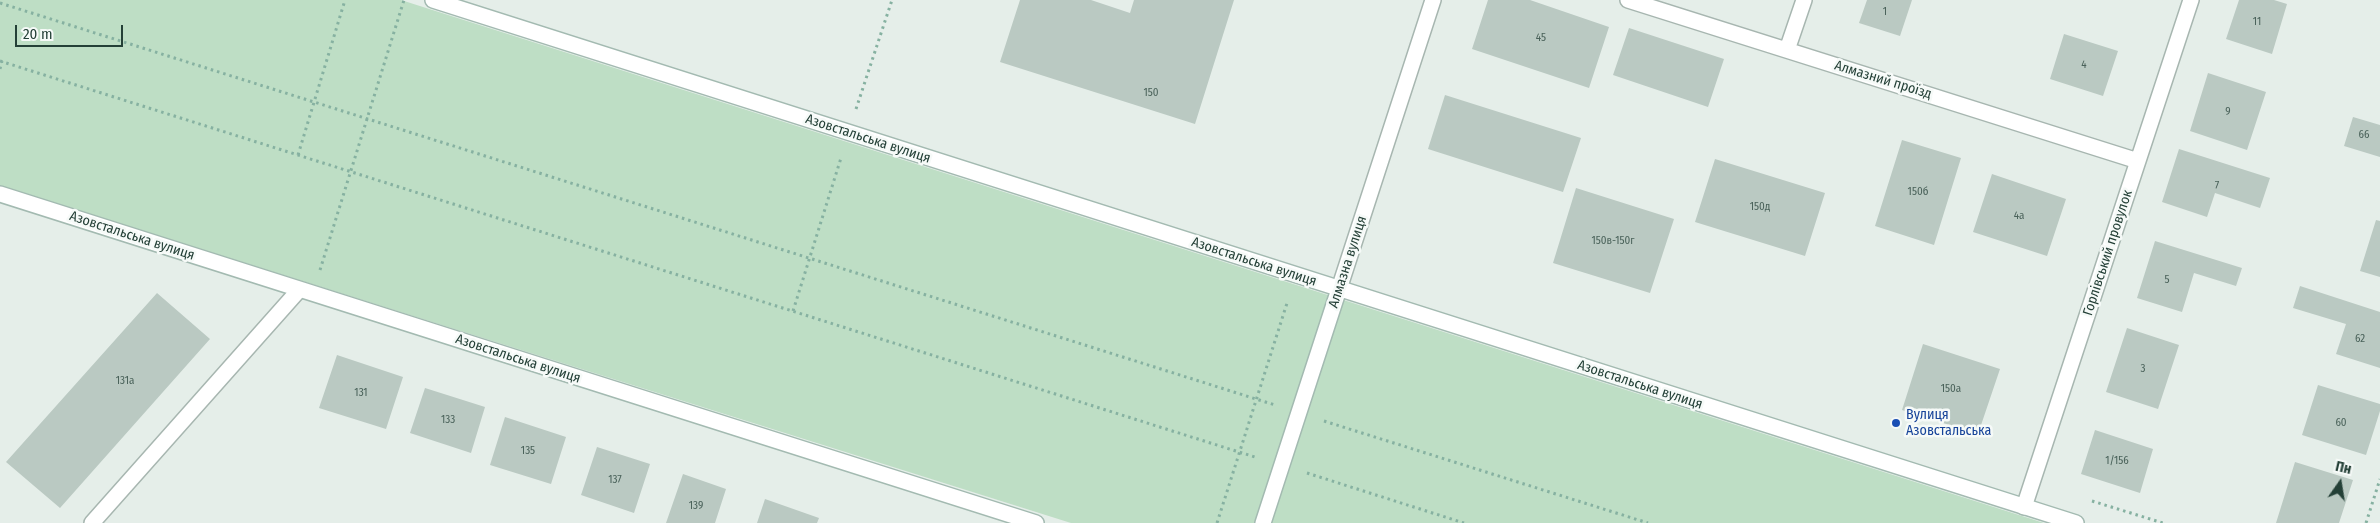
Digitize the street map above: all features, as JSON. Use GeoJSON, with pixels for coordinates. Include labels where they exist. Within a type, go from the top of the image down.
{"type":"FeatureCollection","features":[{"type":"Feature","properties":{"kind":"street","name":"Азовстальська вулиця"},"geometry":{"type":"LineString","coordinates":[[433,0],[2076,523]]}},
{"type":"Feature","properties":{"kind":"street","name":"Алмазна вулиця"},"geometry":{"type":"LineString","coordinates":[[1263,523],[1433,0]]}},
{"type":"Feature","properties":{"kind":"street","name":"Алмазний проїзд"},"geometry":{"type":"LineString","coordinates":[[1628,0],[2138,161]]}},
{"type":"Feature","properties":{"kind":"street"},"geometry":{"type":"LineString","coordinates":[[1788,50],[1804,0]]}},
{"type":"Feature","properties":{"kind":"street","name":"Горлівський провулок"},"geometry":{"type":"LineString","coordinates":[[2024,507],[2191,0]]}},
{"type":"Feature","properties":{"kind":"street","name":"Азовстальська вулиця"},"geometry":{"type":"LineString","coordinates":[[0,194],[1036,523]]}},
{"type":"Feature","properties":{"kind":"street"},"geometry":{"type":"LineString","coordinates":[[92,523],[305,292]]}},
{"type":"Feature","properties":{"kind":"path"},"geometry":{"type":"LineString","coordinates":[[298,155],[346,0]]}},
{"type":"Feature","properties":{"kind":"path"},"geometry":{"type":"LineString","coordinates":[[305,292],[350,172],[404,0]]}},
{"type":"Feature","properties":{"kind":"path"},"geometry":{"type":"LineString","coordinates":[[856,110],[892,0]]}},
{"type":"Feature","properties":{"kind":"path"},"geometry":{"type":"LineString","coordinates":[[0,2],[1648,523]]}},
{"type":"Feature","properties":{"kind":"path"},"geometry":{"type":"LineString","coordinates":[[0,69],[1,61],[1464,523]]}},
{"type":"Feature","properties":{"kind":"path"},"geometry":{"type":"LineString","coordinates":[[793,311],[843,151]]}},
{"type":"Feature","properties":{"kind":"path"},"geometry":{"type":"LineString","coordinates":[[1217,523],[1289,297]]}},
{"type":"Feature","properties":{"kind":"path"},"geometry":{"type":"LineString","coordinates":[[2366,523],[2380,479]]}},
{"type":"Feature","properties":{"kind":"green space"},"geometry":{"type":"Polygon","coordinates":[[[0,0],[401,0],[2044,523],[1071,523],[0,186],[0,0]]]}},
{"type":"Feature","properties":{"kind":"building"},"geometry":{"type":"Polygon","coordinates":[[[1020,0],[1091,0],[1130,13],[1134,0],[1234,0],[1195,124],[1000,62],[1020,0]]]}},
{"type":"Feature","properties":{"kind":"building"},"geometry":{"type":"Polygon","coordinates":[[[1488,0],[1530,0],[1609,27],[1589,88],[1472,49],[1488,0]]]}},
{"type":"Feature","properties":{"kind":"building"},"geometry":{"type":"Polygon","coordinates":[[[1867,0],[1912,0],[1900,36],[1859,23],[1867,0]]]}},
{"type":"Feature","properties":{"kind":"building"},"geometry":{"type":"Polygon","coordinates":[[[2239,0],[2274,0],[2287,4],[2272,54],[2226,39],[2239,0]]]}},
{"type":"Feature","properties":{"kind":"building"},"geometry":{"type":"Polygon","coordinates":[[[1629,28],[1724,59],[1708,107],[1613,75],[1629,28]]]}},
{"type":"Feature","properties":{"kind":"building"},"geometry":{"type":"Polygon","coordinates":[[[2064,34],[2118,51],[2103,96],[2050,79],[2064,34]]]}},
{"type":"Feature","properties":{"kind":"building"},"geometry":{"type":"Polygon","coordinates":[[[2208,73],[2266,92],[2247,150],[2190,131],[2208,73]]]}},
{"type":"Feature","properties":{"kind":"building"},"geometry":{"type":"Polygon","coordinates":[[[1445,95],[1581,138],[1563,192],[1428,149],[1445,95]]]}},
{"type":"Feature","properties":{"kind":"building"},"geometry":{"type":"Polygon","coordinates":[[[2353,117],[2380,125],[2380,157],[2344,146],[2353,117]]]}},
{"type":"Feature","properties":{"kind":"building"},"geometry":{"type":"Polygon","coordinates":[[[1902,140],[1961,158],[1934,245],[1875,226],[1902,140]]]}},
{"type":"Feature","properties":{"kind":"building"},"geometry":{"type":"Polygon","coordinates":[[[2179,149],[2270,178],[2260,208],[2215,193],[2207,217],[2162,202],[2179,149]]]}},
{"type":"Feature","properties":{"kind":"building"},"geometry":{"type":"Polygon","coordinates":[[[1715,159],[1825,193],[1805,256],[1695,222],[1715,159]]]}},
{"type":"Feature","properties":{"kind":"building"},"geometry":{"type":"Polygon","coordinates":[[[1992,174],[2066,199],[2047,256],[1973,232],[1992,174]]]}},
{"type":"Feature","properties":{"kind":"building"},"geometry":{"type":"Polygon","coordinates":[[[1576,188],[1674,219],[1650,293],[1553,263],[1576,188]]]}},
{"type":"Feature","properties":{"kind":"building"},"geometry":{"type":"Polygon","coordinates":[[[2376,220],[2380,221],[2380,277],[2360,271],[2376,220]]]}},
{"type":"Feature","properties":{"kind":"building"},"geometry":{"type":"Polygon","coordinates":[[[2155,241],[2242,268],[2236,286],[2194,273],[2182,312],[2137,298],[2155,241]]]}},
{"type":"Feature","properties":{"kind":"building"},"geometry":{"type":"Polygon","coordinates":[[[2300,286],[2380,312],[2380,368],[2336,354],[2346,324],[2293,308],[2300,286]]]}},
{"type":"Feature","properties":{"kind":"building"},"geometry":{"type":"Polygon","coordinates":[[[157,293],[210,339],[60,508],[6,462],[157,293]]]}},
{"type":"Feature","properties":{"kind":"building"},"geometry":{"type":"Polygon","coordinates":[[[2127,328],[2179,345],[2158,409],[2106,392],[2127,328]]]}},
{"type":"Feature","properties":{"kind":"building"},"geometry":{"type":"Polygon","coordinates":[[[1923,344],[2000,369],[1978,434],[1902,410],[1923,344]]]}},
{"type":"Feature","properties":{"kind":"building"},"geometry":{"type":"Polygon","coordinates":[[[337,355],[403,377],[386,429],[319,408],[337,355]]]}},
{"type":"Feature","properties":{"kind":"building"},"geometry":{"type":"Polygon","coordinates":[[[2318,385],[2380,404],[2380,411],[2366,455],[2302,435],[2318,385]]]}},
{"type":"Feature","properties":{"kind":"building"},"geometry":{"type":"Polygon","coordinates":[[[425,388],[485,407],[471,453],[410,433],[425,388]]]}},
{"type":"Feature","properties":{"kind":"building"},"geometry":{"type":"Polygon","coordinates":[[[505,417],[566,437],[551,484],[490,465],[505,417]]]}},
{"type":"Feature","properties":{"kind":"building"},"geometry":{"type":"Polygon","coordinates":[[[2095,430],[2153,449],[2140,493],[2081,474],[2095,430]]]}},
{"type":"Feature","properties":{"kind":"building"},"geometry":{"type":"Polygon","coordinates":[[[597,447],[650,464],[634,513],[581,495],[597,447]]]}},
{"type":"Feature","properties":{"kind":"building"},"geometry":{"type":"Polygon","coordinates":[[[2295,462],[2353,480],[2339,523],[2276,523],[2295,462]]]}},
{"type":"Feature","properties":{"kind":"building"},"geometry":{"type":"Polygon","coordinates":[[[683,474],[726,489],[715,523],[666,523],[683,474]]]}},
{"type":"Feature","properties":{"kind":"building"},"geometry":{"type":"Polygon","coordinates":[[[765,499],[819,518],[817,523],[757,523],[765,499]]]}},
{"type":"Feature","properties":{"kind":"place","name":"Вулиця Азовстальська"},"geometry":{"type":"Point","coordinates":[1896,423]}}]}
